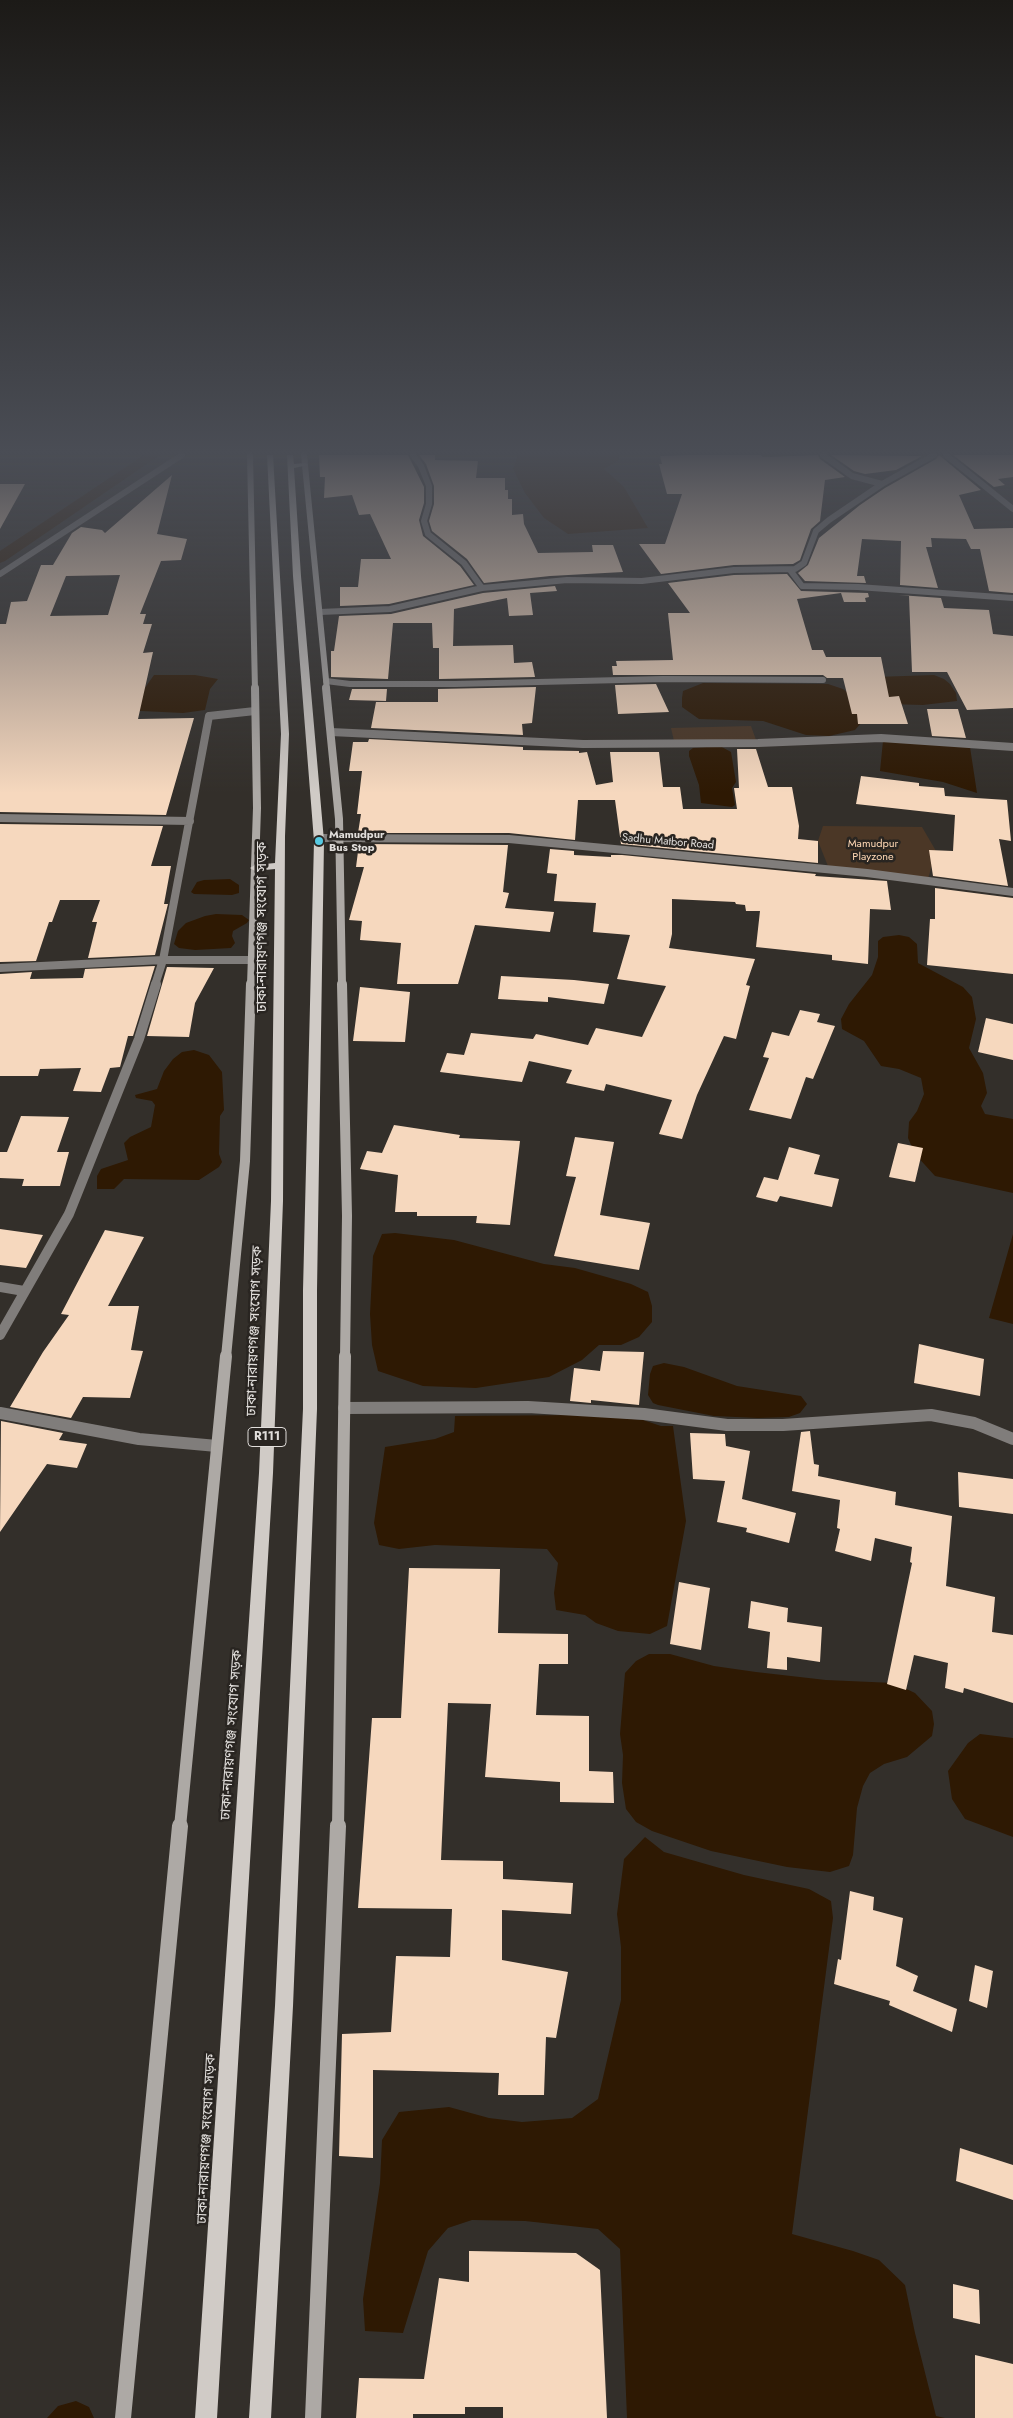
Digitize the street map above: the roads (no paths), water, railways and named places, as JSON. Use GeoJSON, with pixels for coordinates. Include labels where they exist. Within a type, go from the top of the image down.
{"type":"FeatureCollection","features":[{"type":"Feature","properties":{"kind":"main road","name":"ঢাকা-নারায়ণগঞ্জ সংযোগ সড়ক"},"geometry":{"type":"LineString","coordinates":[[206,2418],[266,1473],[277,1201],[280,866],[285,734],[276,568]]}},
{"type":"Feature","properties":{"kind":"main road"},"geometry":{"type":"LineString","coordinates":[[260,2418],[284,2006],[310,1409],[310,1271],[319,838],[297,568]]}},
{"type":"Feature","properties":{"kind":"main road"},"geometry":{"type":"LineString","coordinates":[[255,868],[280,866]]}},
{"type":"Feature","properties":{"kind":"street"},"geometry":{"type":"LineString","coordinates":[[123,2418],[245,1161],[257,808],[252,568]]}},
{"type":"Feature","properties":{"kind":"street"},"geometry":{"type":"LineString","coordinates":[[313,2418],[337,1871],[347,1216],[339,837],[320,612],[314,568]]}},
{"type":"Feature","properties":{"kind":"street"},"geometry":{"type":"LineString","coordinates":[[467,568],[482,588]]}},
{"type":"Feature","properties":{"kind":"street"},"geometry":{"type":"LineString","coordinates":[[320,612],[390,609],[482,588],[567,580],[642,581],[734,570],[790,570],[797,568]]}},
{"type":"Feature","properties":{"kind":"street"},"geometry":{"type":"LineString","coordinates":[[790,570],[802,586],[858,587],[1013,598]]}},
{"type":"Feature","properties":{"kind":"street"},"geometry":{"type":"LineString","coordinates":[[326,681],[350,684],[474,684],[663,679],[823,680]]}},
{"type":"Feature","properties":{"kind":"street"},"geometry":{"type":"LineString","coordinates":[[0,1335],[69,1214],[139,1038],[163,960],[209,716],[255,711]]}},
{"type":"Feature","properties":{"kind":"street"},"geometry":{"type":"LineString","coordinates":[[331,732],[574,744],[758,743],[881,738],[1013,747]]}},
{"type":"Feature","properties":{"kind":"street"},"geometry":{"type":"LineString","coordinates":[[0,818],[190,821]]}},
{"type":"Feature","properties":{"kind":"street","name":"Sadhu Matbor Road"},"geometry":{"type":"LineString","coordinates":[[319,838],[518,840],[867,873],[1013,892]]}},
{"type":"Feature","properties":{"kind":"street"},"geometry":{"type":"LineString","coordinates":[[0,968],[163,960],[252,960]]}},
{"type":"Feature","properties":{"kind":"street"},"geometry":{"type":"LineString","coordinates":[[0,1288],[24,1291]]}},
{"type":"Feature","properties":{"kind":"street"},"geometry":{"type":"LineString","coordinates":[[344,1408],[528,1407],[644,1414],[737,1425],[783,1425],[931,1415],[974,1423],[1013,1439]]}},
{"type":"Feature","properties":{"kind":"street"},"geometry":{"type":"LineString","coordinates":[[0,1413],[139,1439],[217,1446]]}},
{"type":"Feature","properties":{"kind":"place","name":"Mamudpur Bus Stop"},"geometry":{"type":"Point","coordinates":[319,841]}},
{"type":"Feature","properties":{"kind":"park label","name":"Mamudpur Playzone"},"geometry":{"type":"Point","coordinates":[873,850]}}]}
